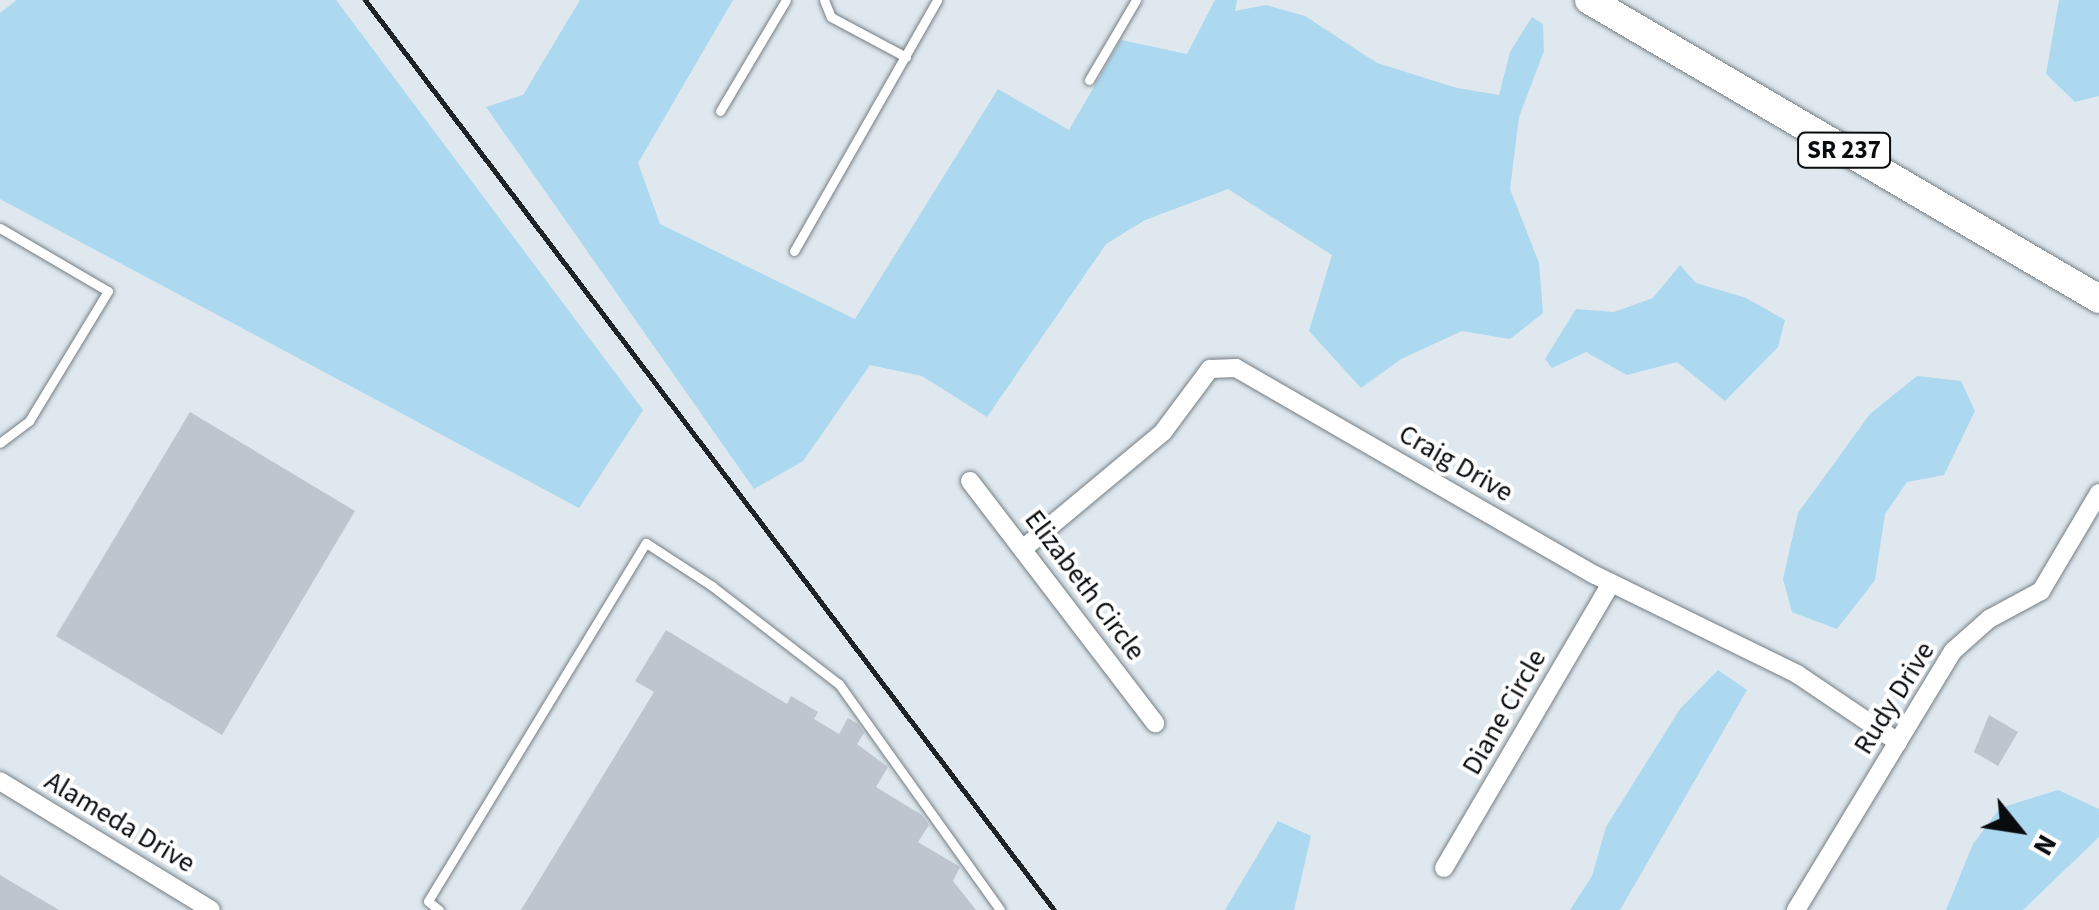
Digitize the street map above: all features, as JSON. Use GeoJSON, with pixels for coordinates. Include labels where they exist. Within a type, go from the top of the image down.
{"type":"FeatureCollection","features":[{"type":"Feature","properties":{"kind":"main road","name":"SR 237"},"geometry":{"type":"LineString","coordinates":[[1589,0],[2099,299]]}},
{"type":"Feature","properties":{"kind":"street","name":"Craig Drive"},"geometry":{"type":"LineString","coordinates":[[1024,548],[1163,432],[1210,369],[1236,368],[1611,583],[1797,674],[1898,742]]}},
{"type":"Feature","properties":{"kind":"street","name":"Elizabeth Circle"},"geometry":{"type":"LineString","coordinates":[[970,482],[1155,723]]}},
{"type":"Feature","properties":{"kind":"street","name":"Rudy Drive"},"geometry":{"type":"LineString","coordinates":[[1796,910],[1952,651],[1989,619],[2041,591],[2099,492]]}},
{"type":"Feature","properties":{"kind":"street","name":"Diane Circle"},"geometry":{"type":"LineString","coordinates":[[1444,868],[1611,583]]}},
{"type":"Feature","properties":{"kind":"street","name":"Alameda Drive"},"geometry":{"type":"LineString","coordinates":[[0,781],[211,910]]}},
{"type":"Feature","properties":{"kind":"lane"},"geometry":{"type":"LineString","coordinates":[[720,111],[786,0]]}},
{"type":"Feature","properties":{"kind":"lane"},"geometry":{"type":"LineString","coordinates":[[824,0],[831,17],[906,57]]}},
{"type":"Feature","properties":{"kind":"lane"},"geometry":{"type":"LineString","coordinates":[[794,251],[937,0]]}},
{"type":"Feature","properties":{"kind":"lane"},"geometry":{"type":"LineString","coordinates":[[1089,80],[1136,0]]}},
{"type":"Feature","properties":{"kind":"lane"},"geometry":{"type":"LineString","coordinates":[[0,228],[108,291],[29,421],[1,441]]}},
{"type":"Feature","properties":{"kind":"lane"},"geometry":{"type":"LineString","coordinates":[[439,910],[428,902],[646,543],[712,586],[839,684],[1000,910]]}},
{"type":"Feature","properties":{"kind":"shaded area"},"geometry":{"type":"Polygon","coordinates":[[[17,0],[336,0],[643,410],[579,508],[0,199],[0,13],[17,0]]]}},
{"type":"Feature","properties":{"kind":"shaded area"},"geometry":{"type":"Polygon","coordinates":[[[580,0],[733,0],[638,163],[660,224],[855,319],[998,89],[1069,130],[1121,40],[1187,54],[1215,0],[1237,0],[1235,11],[1266,5],[1305,16],[1377,63],[1457,88],[1499,95],[1510,52],[1532,17],[1543,24],[1544,51],[1519,117],[1510,189],[1539,263],[1543,313],[1510,339],[1462,331],[1401,359],[1361,388],[1309,331],[1332,255],[1228,189],[1145,220],[1106,244],[987,417],[922,376],[870,365],[803,461],[754,489],[486,107],[523,95],[580,0]]]}},
{"type":"Feature","properties":{"kind":"shaded area"},"geometry":{"type":"Polygon","coordinates":[[[2059,0],[2099,0],[2099,96],[2075,102],[2046,74],[2059,0]]]}},
{"type":"Feature","properties":{"kind":"shaded area"},"geometry":{"type":"Polygon","coordinates":[[[1680,265],[1696,283],[1746,298],[1785,320],[1778,347],[1725,401],[1677,362],[1627,375],[1586,352],[1552,368],[1545,359],[1576,309],[1614,312],[1653,298],[1680,265]]]}},
{"type":"Feature","properties":{"kind":"shaded area"},"geometry":{"type":"Polygon","coordinates":[[[1917,376],[1961,381],[1975,411],[1944,475],[1907,482],[1885,514],[1875,580],[1837,629],[1792,612],[1783,579],[1798,513],[1870,414],[1917,376]]]}},
{"type":"Feature","properties":{"kind":"shaded area"},"geometry":{"type":"Polygon","coordinates":[[[1718,670],[1747,690],[1620,910],[1570,910],[1592,876],[1606,827],[1680,709],[1718,670]]]}},
{"type":"Feature","properties":{"kind":"shaded area"},"geometry":{"type":"Polygon","coordinates":[[[2058,790],[2099,809],[2099,837],[2023,910],[1946,910],[1973,844],[2000,808],[2058,790]]]}},
{"type":"Feature","properties":{"kind":"shaded area"},"geometry":{"type":"Polygon","coordinates":[[[1278,821],[1311,836],[1294,910],[1225,910],[1278,821]]]}},
{"type":"Feature","properties":{"kind":"building"},"geometry":{"type":"Polygon","coordinates":[[[190,412],[355,511],[222,735],[56,636],[190,412]]]}},
{"type":"Feature","properties":{"kind":"building"},"geometry":{"type":"Polygon","coordinates":[[[666,630],[787,704],[791,696],[818,712],[814,719],[839,734],[848,718],[858,724],[864,733],[857,744],[888,767],[876,787],[922,815],[929,825],[918,842],[960,867],[953,881],[976,910],[521,910],[654,692],[635,681],[666,630]]]}},
{"type":"Feature","properties":{"kind":"building"},"geometry":{"type":"Polygon","coordinates":[[[1989,715],[2018,732],[1998,766],[1974,752],[1989,715]]]}},
{"type":"Feature","properties":{"kind":"building"},"geometry":{"type":"Polygon","coordinates":[[[0,875],[59,910],[0,910],[0,875]]]}},
{"type":"Feature","properties":{"kind":"railway"},"geometry":{"type":"LineString","coordinates":[[365,0],[1054,910]]}}]}
